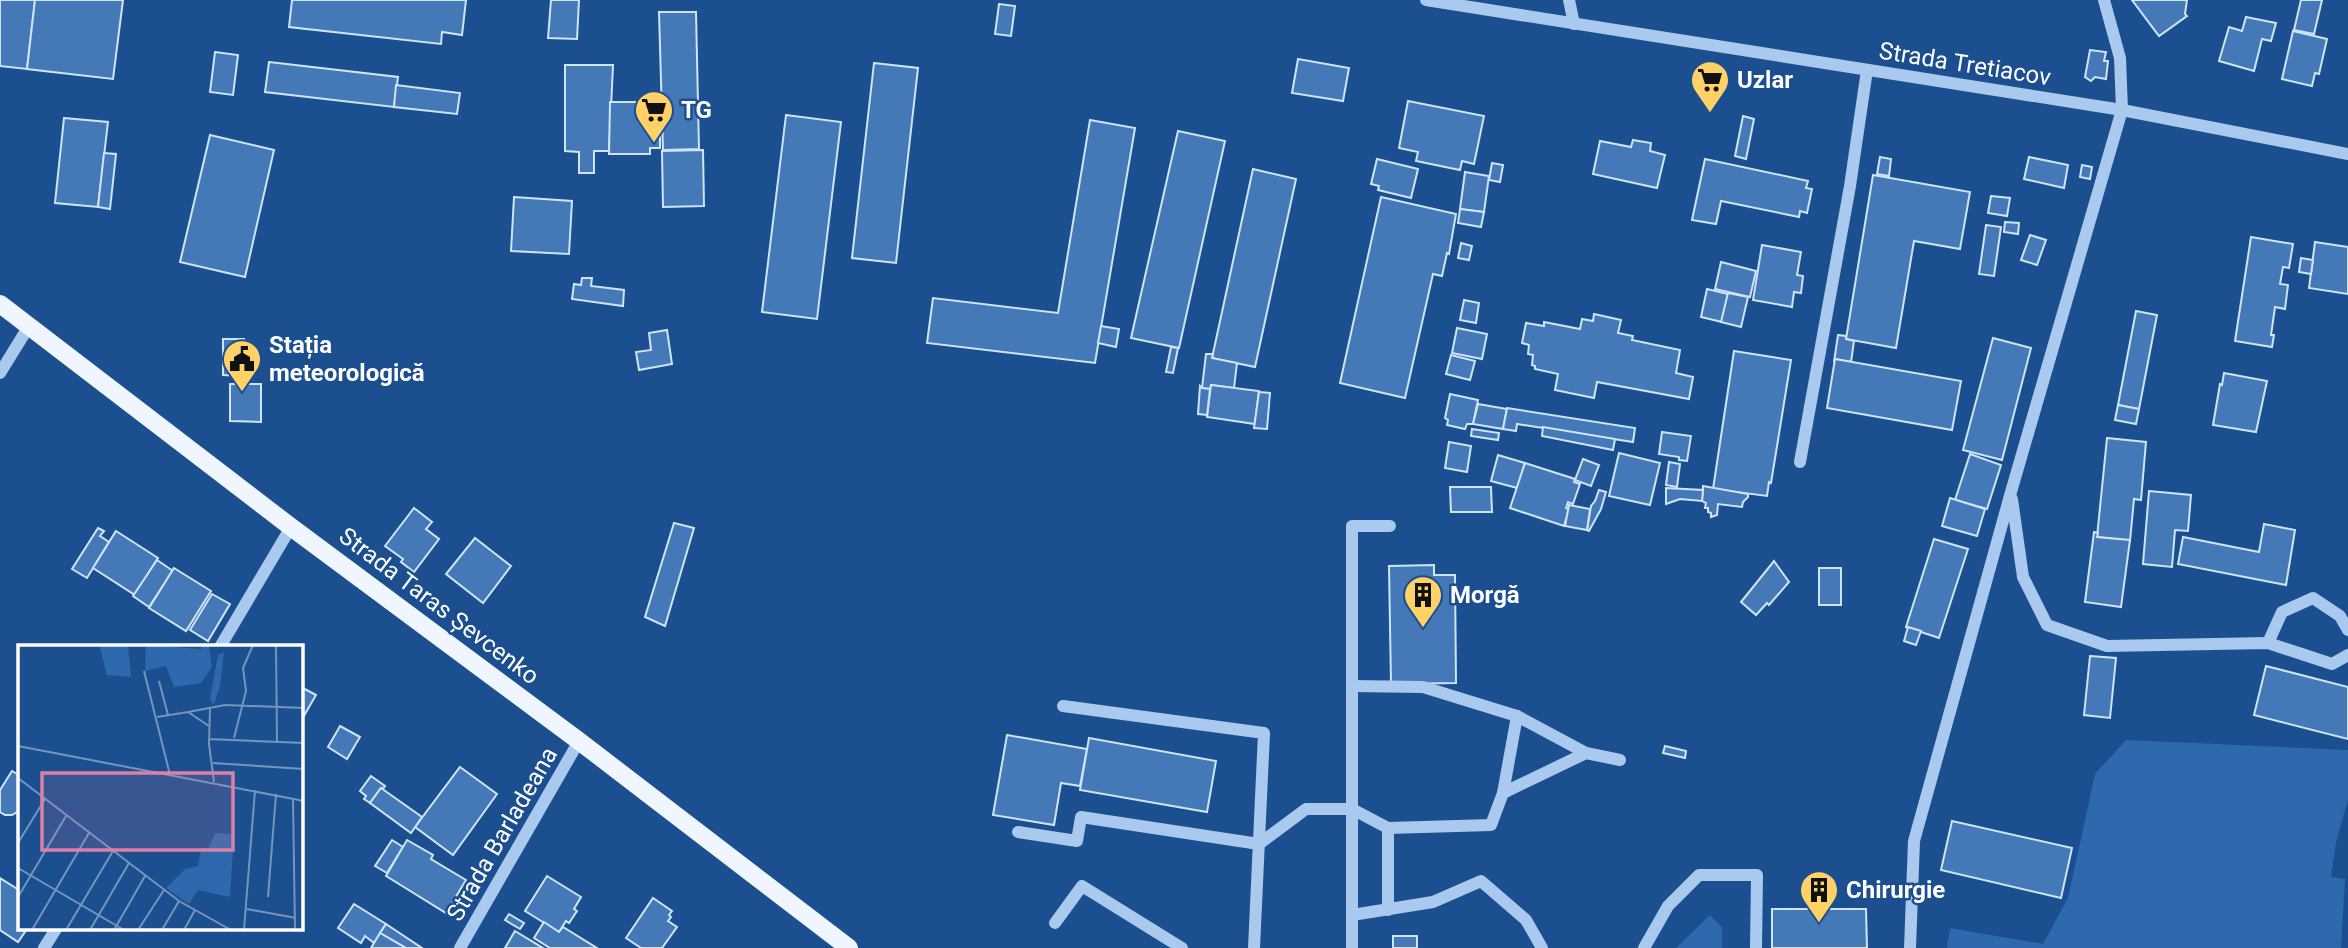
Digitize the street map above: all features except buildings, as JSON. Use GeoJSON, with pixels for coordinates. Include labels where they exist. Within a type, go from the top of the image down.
{"type":"FeatureCollection","features":[{"type":"Feature","properties":{"kind":"main road","name":"Strada Taras Șevcenko"},"geometry":{"type":"LineString","coordinates":[[0,304],[849,948]]}},
{"type":"Feature","properties":{"kind":"street","name":"Strada Tretiacov"},"geometry":{"type":"LineString","coordinates":[[1426,0],[2122,110],[2348,154]]}},
{"type":"Feature","properties":{"kind":"street"},"geometry":{"type":"LineString","coordinates":[[1569,0],[1574,24]]}},
{"type":"Feature","properties":{"kind":"street"},"geometry":{"type":"LineString","coordinates":[[1910,948],[1914,841],[2011,492],[2122,110],[2120,58],[2104,0]]}},
{"type":"Feature","properties":{"kind":"street"},"geometry":{"type":"LineString","coordinates":[[1800,462],[1850,186],[1867,70]]}},
{"type":"Feature","properties":{"kind":"street"},"geometry":{"type":"LineString","coordinates":[[0,373],[29,326]]}},
{"type":"Feature","properties":{"kind":"street"},"geometry":{"type":"LineString","coordinates":[[2011,492],[2022,577],[2047,625],[2107,646],[2268,643],[2332,664],[2348,655]]}},
{"type":"Feature","properties":{"kind":"street"},"geometry":{"type":"LineString","coordinates":[[1352,948],[1352,526],[1390,526]]}},
{"type":"Feature","properties":{"kind":"street"},"geometry":{"type":"LineString","coordinates":[[221,645],[291,527]]}},
{"type":"Feature","properties":{"kind":"street"},"geometry":{"type":"LineString","coordinates":[[2268,643],[2282,612],[2313,598],[2340,616],[2348,630]]}},
{"type":"Feature","properties":{"kind":"street"},"geometry":{"type":"LineString","coordinates":[[1352,686],[1423,687],[1517,716],[1586,752],[1620,760]]}},
{"type":"Feature","properties":{"kind":"street"},"geometry":{"type":"LineString","coordinates":[[1063,706],[1264,733],[1254,948]]}},
{"type":"Feature","properties":{"kind":"street"},"geometry":{"type":"LineString","coordinates":[[1018,832],[1077,841],[1081,817],[1259,844],[1306,809],[1352,809],[1388,828],[1491,825],[1503,793],[1517,716]]}},
{"type":"Feature","properties":{"kind":"street","name":"Strada Barladeana"},"geometry":{"type":"LineString","coordinates":[[460,948],[579,741]]}},
{"type":"Feature","properties":{"kind":"street"},"geometry":{"type":"LineString","coordinates":[[1503,793],[1586,752]]}},
{"type":"Feature","properties":{"kind":"street"},"geometry":{"type":"LineString","coordinates":[[1388,828],[1388,910]]}},
{"type":"Feature","properties":{"kind":"street"},"geometry":{"type":"LineString","coordinates":[[1644,948],[1668,906],[1699,875],[1757,875],[1756,948]]}},
{"type":"Feature","properties":{"kind":"street"},"geometry":{"type":"LineString","coordinates":[[1352,915],[1433,902],[1481,881],[1526,920],[1542,948]]}},
{"type":"Feature","properties":{"kind":"street"},"geometry":{"type":"LineString","coordinates":[[1055,923],[1082,886],[1182,948]]}},
{"type":"Feature","properties":{"kind":"street"},"geometry":{"type":"LineString","coordinates":[[44,948],[55,930]]}},
{"type":"Feature","properties":{"kind":"shaded area"},"geometry":{"type":"Polygon","coordinates":[[[2126,740],[2348,750],[2348,800],[2336,842],[2331,877],[2345,879],[2341,948],[1947,948],[1950,928],[2043,944],[2068,898],[2095,774],[2126,740]]]}},
{"type":"Feature","properties":{"kind":"shaded area"},"geometry":{"type":"Polygon","coordinates":[[[1710,915],[1722,927],[1722,948],[1676,948],[1710,915]]]}},
{"type":"Feature","properties":{"kind":"place","name":"Uzlar"},"geometry":{"type":"Point","coordinates":[1710,114]}},
{"type":"Feature","properties":{"kind":"place","name":"TG"},"geometry":{"type":"Point","coordinates":[654,144]}},
{"type":"Feature","properties":{"kind":"place","name":"Stația meteorologică"},"geometry":{"type":"Point","coordinates":[242,393]}},
{"type":"Feature","properties":{"kind":"place","name":"Morgă"},"geometry":{"type":"Point","coordinates":[1423,629]}},
{"type":"Feature","properties":{"kind":"place","name":"Chirurgie"},"geometry":{"type":"Point","coordinates":[1819,924]}}]}
